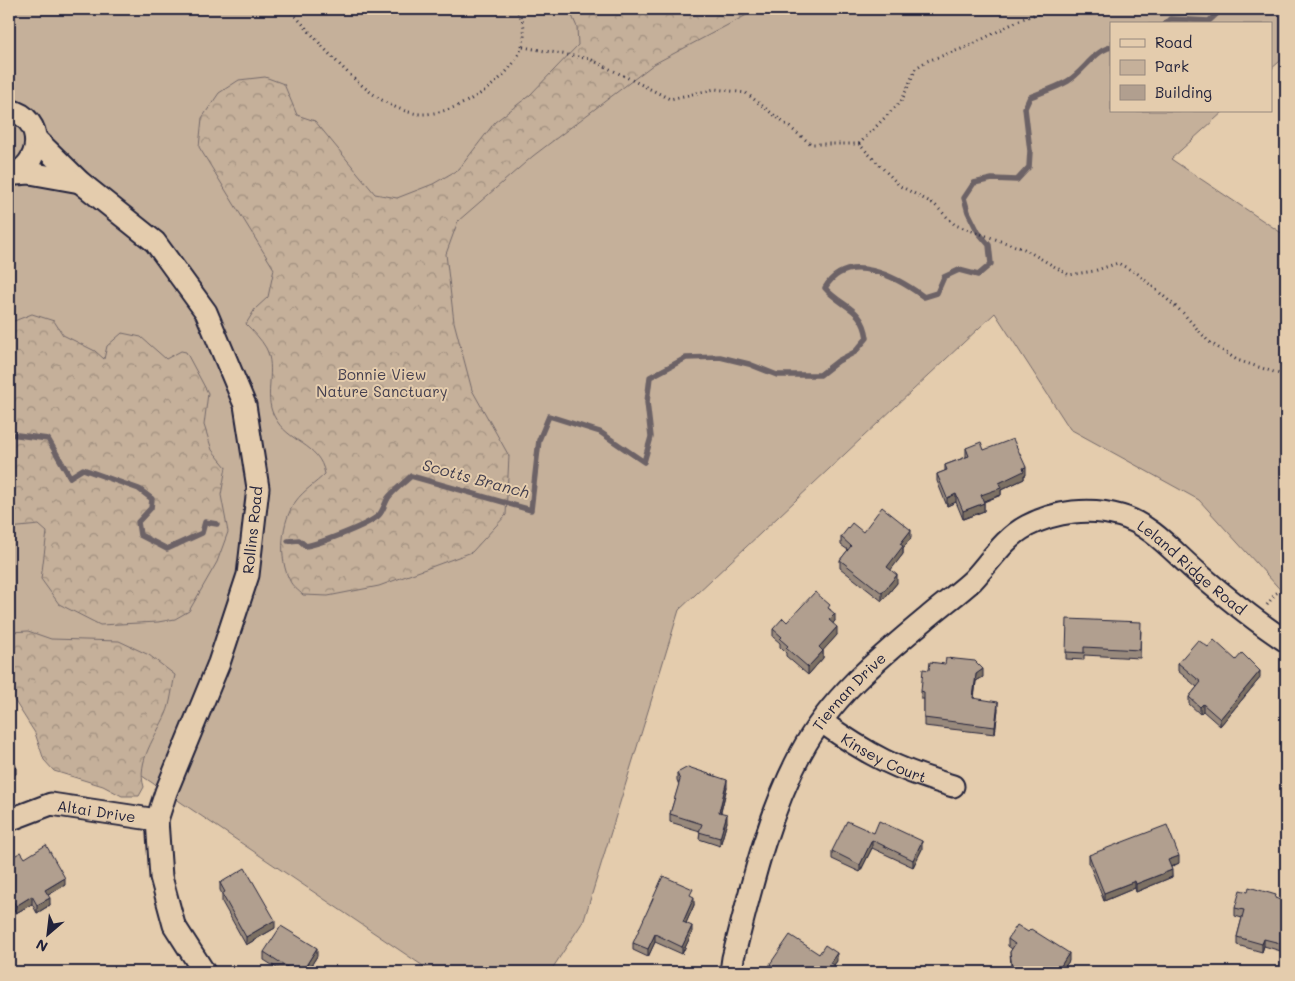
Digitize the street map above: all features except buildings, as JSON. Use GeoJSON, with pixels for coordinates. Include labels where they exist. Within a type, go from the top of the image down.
{"type":"FeatureCollection","features":[{"type":"Feature","properties":{"kind":"street","name":"Rollins Road"},"geometry":{"type":"LineString","coordinates":[[9,110],[21,115],[28,121],[36,139],[80,182],[156,242],[206,312],[245,405],[258,488],[248,575],[219,663],[166,792],[157,820],[161,877],[174,925],[204,972]]}},
{"type":"Feature","properties":{"kind":"street","name":"Rollins Road"},"geometry":{"type":"LineString","coordinates":[[13,175],[32,160],[36,150],[36,139]]}},
{"type":"Feature","properties":{"kind":"street","name":"Rollins Road"},"geometry":{"type":"LineString","coordinates":[[13,175],[30,173],[80,182]]}},
{"type":"Feature","properties":{"kind":"street","name":"Leland Ridge Road"},"geometry":{"type":"LineString","coordinates":[[1088,510],[1123,517],[1152,532],[1256,621],[1286,641]]}},
{"type":"Feature","properties":{"kind":"street","name":"Tiernan Drive"},"geometry":{"type":"LineString","coordinates":[[731,972],[733,958],[765,839],[781,795],[802,752],[822,722],[847,690],[877,659],[972,580],[996,552],[1025,527],[1055,515],[1088,510]]}},
{"type":"Feature","properties":{"kind":"street","name":"Kinsey Court"},"geometry":{"type":"LineString","coordinates":[[822,722],[860,749],[885,762],[919,776],[952,786]]}},
{"type":"Feature","properties":{"kind":"street","name":"Altai Drive"},"geometry":{"type":"LineString","coordinates":[[9,820],[51,804],[157,820]]}},
{"type":"Feature","properties":{"kind":"path"},"geometry":{"type":"LineString","coordinates":[[289,9],[340,64],[377,96],[395,108],[415,114],[438,112],[459,104],[490,87],[515,64],[524,47],[524,32],[520,15],[516,9]]}},
{"type":"Feature","properties":{"kind":"path"},"geometry":{"type":"LineString","coordinates":[[524,47],[590,59],[670,99],[715,89],[746,93],[811,144],[860,144],[902,100],[916,68],[927,61],[967,47],[1022,19],[1050,9]]}},
{"type":"Feature","properties":{"kind":"path"},"geometry":{"type":"LineString","coordinates":[[860,144],[900,186],[934,204],[955,225],[1024,249],[1069,276],[1094,271],[1118,263],[1138,274],[1183,313],[1208,341],[1237,360],[1286,376]]}},
{"type":"Feature","properties":{"kind":"path"},"geometry":{"type":"LineString","coordinates":[[1256,621],[1275,594],[1286,587]]}},
{"type":"Feature","properties":{"kind":"green space","name":"Bonnie View Nature Sanctuary"},"geometry":{"type":"Polygon","coordinates":[[[9,9],[1286,9],[1286,56],[1272,68],[1272,22],[1110,22],[1110,112],[1223,112],[1171,159],[1286,236],[1286,596],[1199,500],[1070,429],[995,313],[679,610],[584,920],[550,972],[432,972],[9,686],[9,9]]]}},
{"type":"Feature","properties":{"kind":"green space"},"geometry":{"type":"Polygon","coordinates":[[[569,9],[758,9],[654,64],[533,156],[458,221],[446,254],[454,322],[472,390],[509,456],[506,515],[472,552],[379,586],[328,596],[303,595],[292,585],[286,572],[283,551],[284,529],[287,518],[296,501],[325,474],[322,463],[316,455],[280,425],[271,408],[269,356],[262,341],[246,324],[255,309],[268,297],[274,269],[199,147],[202,118],[219,93],[239,80],[265,77],[284,84],[297,115],[315,121],[375,194],[397,198],[433,184],[459,169],[495,122],[530,95],[578,45],[577,27],[569,9]]]}},
{"type":"Feature","properties":{"kind":"green space"},"geometry":{"type":"Polygon","coordinates":[[[32,314],[54,321],[63,335],[95,351],[104,359],[107,346],[122,333],[141,337],[166,359],[181,351],[186,352],[208,393],[204,425],[212,450],[226,467],[221,495],[228,532],[217,562],[189,611],[175,619],[158,622],[100,625],[59,604],[41,579],[47,532],[39,525],[9,528],[9,323],[32,314]]]}},
{"type":"Feature","properties":{"kind":"green space"},"geometry":{"type":"Polygon","coordinates":[[[28,631],[51,639],[119,641],[149,655],[175,675],[168,710],[145,758],[142,777],[144,787],[139,796],[122,796],[103,786],[54,771],[44,760],[35,733],[9,692],[10,632],[28,631]]]}},
{"type":"Feature","properties":{"kind":"waterway","name":"Scotts Branch"},"geometry":{"type":"LineString","coordinates":[[1167,22],[1170,19],[1209,21],[1222,9]]}},
{"type":"Feature","properties":{"kind":"waterway","name":"Scotts Branch"},"geometry":{"type":"LineString","coordinates":[[288,541],[299,540],[306,546],[333,538],[365,524],[379,515],[390,495],[411,476],[531,510],[539,440],[549,416],[600,432],[644,462],[651,437],[647,402],[650,377],[686,358],[720,357],[749,364],[777,375],[820,375],[838,361],[855,352],[867,338],[865,328],[856,314],[825,288],[834,277],[846,271],[859,269],[873,271],[887,275],[924,297],[937,293],[944,277],[959,270],[978,275],[991,264],[989,245],[978,232],[968,212],[964,198],[974,183],[992,179],[1017,180],[1029,167],[1030,151],[1025,108],[1030,97],[1068,81],[1094,57],[1110,47]]}},
{"type":"Feature","properties":{"kind":"waterway","name":"Scotts Branch"},"geometry":{"type":"LineString","coordinates":[[9,436],[10,434],[48,439],[70,477],[83,469],[139,489],[152,499],[151,508],[138,522],[140,535],[167,549],[202,533],[205,522],[217,524]]}}]}
